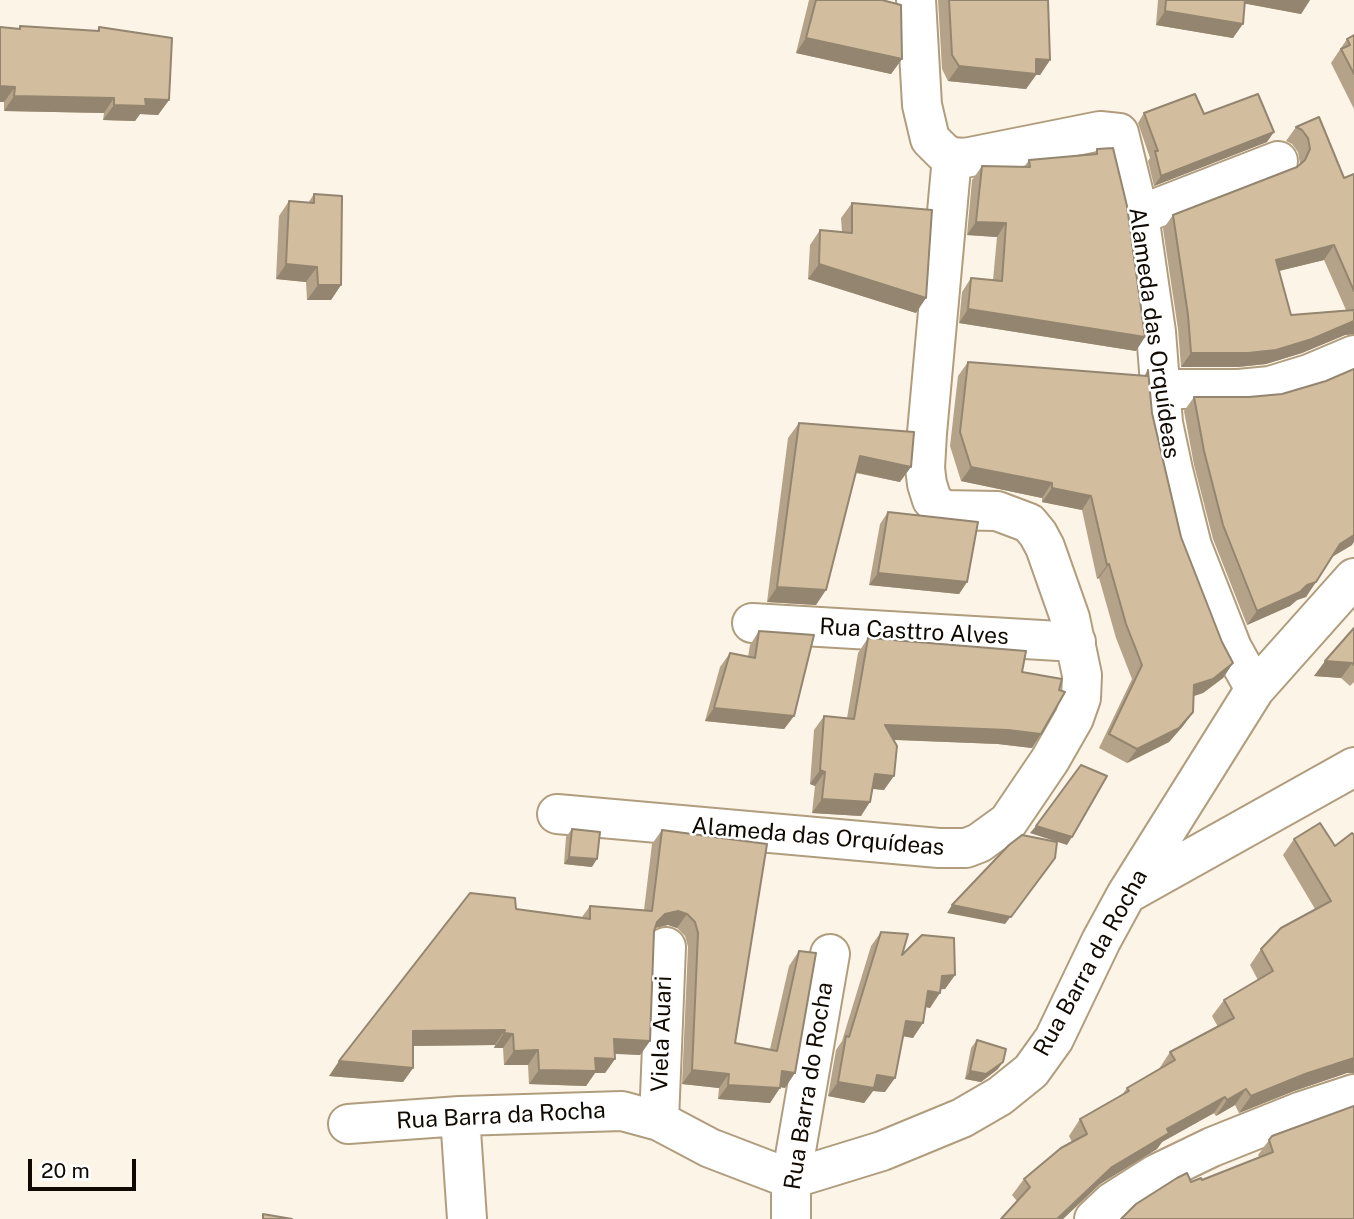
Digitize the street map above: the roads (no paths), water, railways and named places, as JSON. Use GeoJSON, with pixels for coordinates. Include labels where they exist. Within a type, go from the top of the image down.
{"type":"FeatureCollection","features":[{"type":"Feature","properties":{"kind":"street"},"geometry":{"type":"LineString","coordinates":[[916,0],[922,105],[930,139],[952,157]]}},
{"type":"Feature","properties":{"kind":"street","name":"Alameda das Orquídeas"},"geometry":{"type":"LineString","coordinates":[[557,814],[939,848],[965,848],[979,843],[1008,822],[1074,718],[1081,698],[1082,675],[1076,642],[1070,618],[1038,534],[1029,523],[997,512],[943,510],[932,499],[928,484],[925,468],[927,433],[952,157],[965,158],[1100,131],[1119,133],[1139,215],[1156,332],[1163,423],[1190,540],[1232,649],[1255,689]]}},
{"type":"Feature","properties":{"kind":"street"},"geometry":{"type":"LineString","coordinates":[[1139,215],[1278,161]]}},
{"type":"Feature","properties":{"kind":"street"},"geometry":{"type":"LineString","coordinates":[[1162,389],[1239,389],[1270,386],[1309,374],[1354,355]]}},
{"type":"Feature","properties":{"kind":"street","name":"Rua Barra da Rocha"},"geometry":{"type":"LineString","coordinates":[[348,1124],[460,1116],[622,1111],[659,1121],[710,1148],[791,1179],[882,1151],[962,1118],[1000,1096],[1031,1071],[1054,1039],[1101,940],[1126,895],[1255,689],[1354,578]]}},
{"type":"Feature","properties":{"kind":"street","name":"Rua Casttro Alves"},"geometry":{"type":"LineString","coordinates":[[752,623],[1076,642]]}},
{"type":"Feature","properties":{"kind":"street"},"geometry":{"type":"LineString","coordinates":[[1126,895],[1354,767]]}},
{"type":"Feature","properties":{"kind":"street","name":"Viela Auari"},"geometry":{"type":"LineString","coordinates":[[659,1121],[666,947]]}},
{"type":"Feature","properties":{"kind":"street","name":"Rua Barra do Rocha"},"geometry":{"type":"LineString","coordinates":[[791,1219],[791,1179],[830,954]]}},
{"type":"Feature","properties":{"kind":"street"},"geometry":{"type":"LineString","coordinates":[[1094,1219],[1112,1202],[1156,1174],[1212,1147],[1302,1111],[1354,1094]]}},
{"type":"Feature","properties":{"kind":"street"},"geometry":{"type":"LineString","coordinates":[[460,1116],[467,1219]]}}]}
